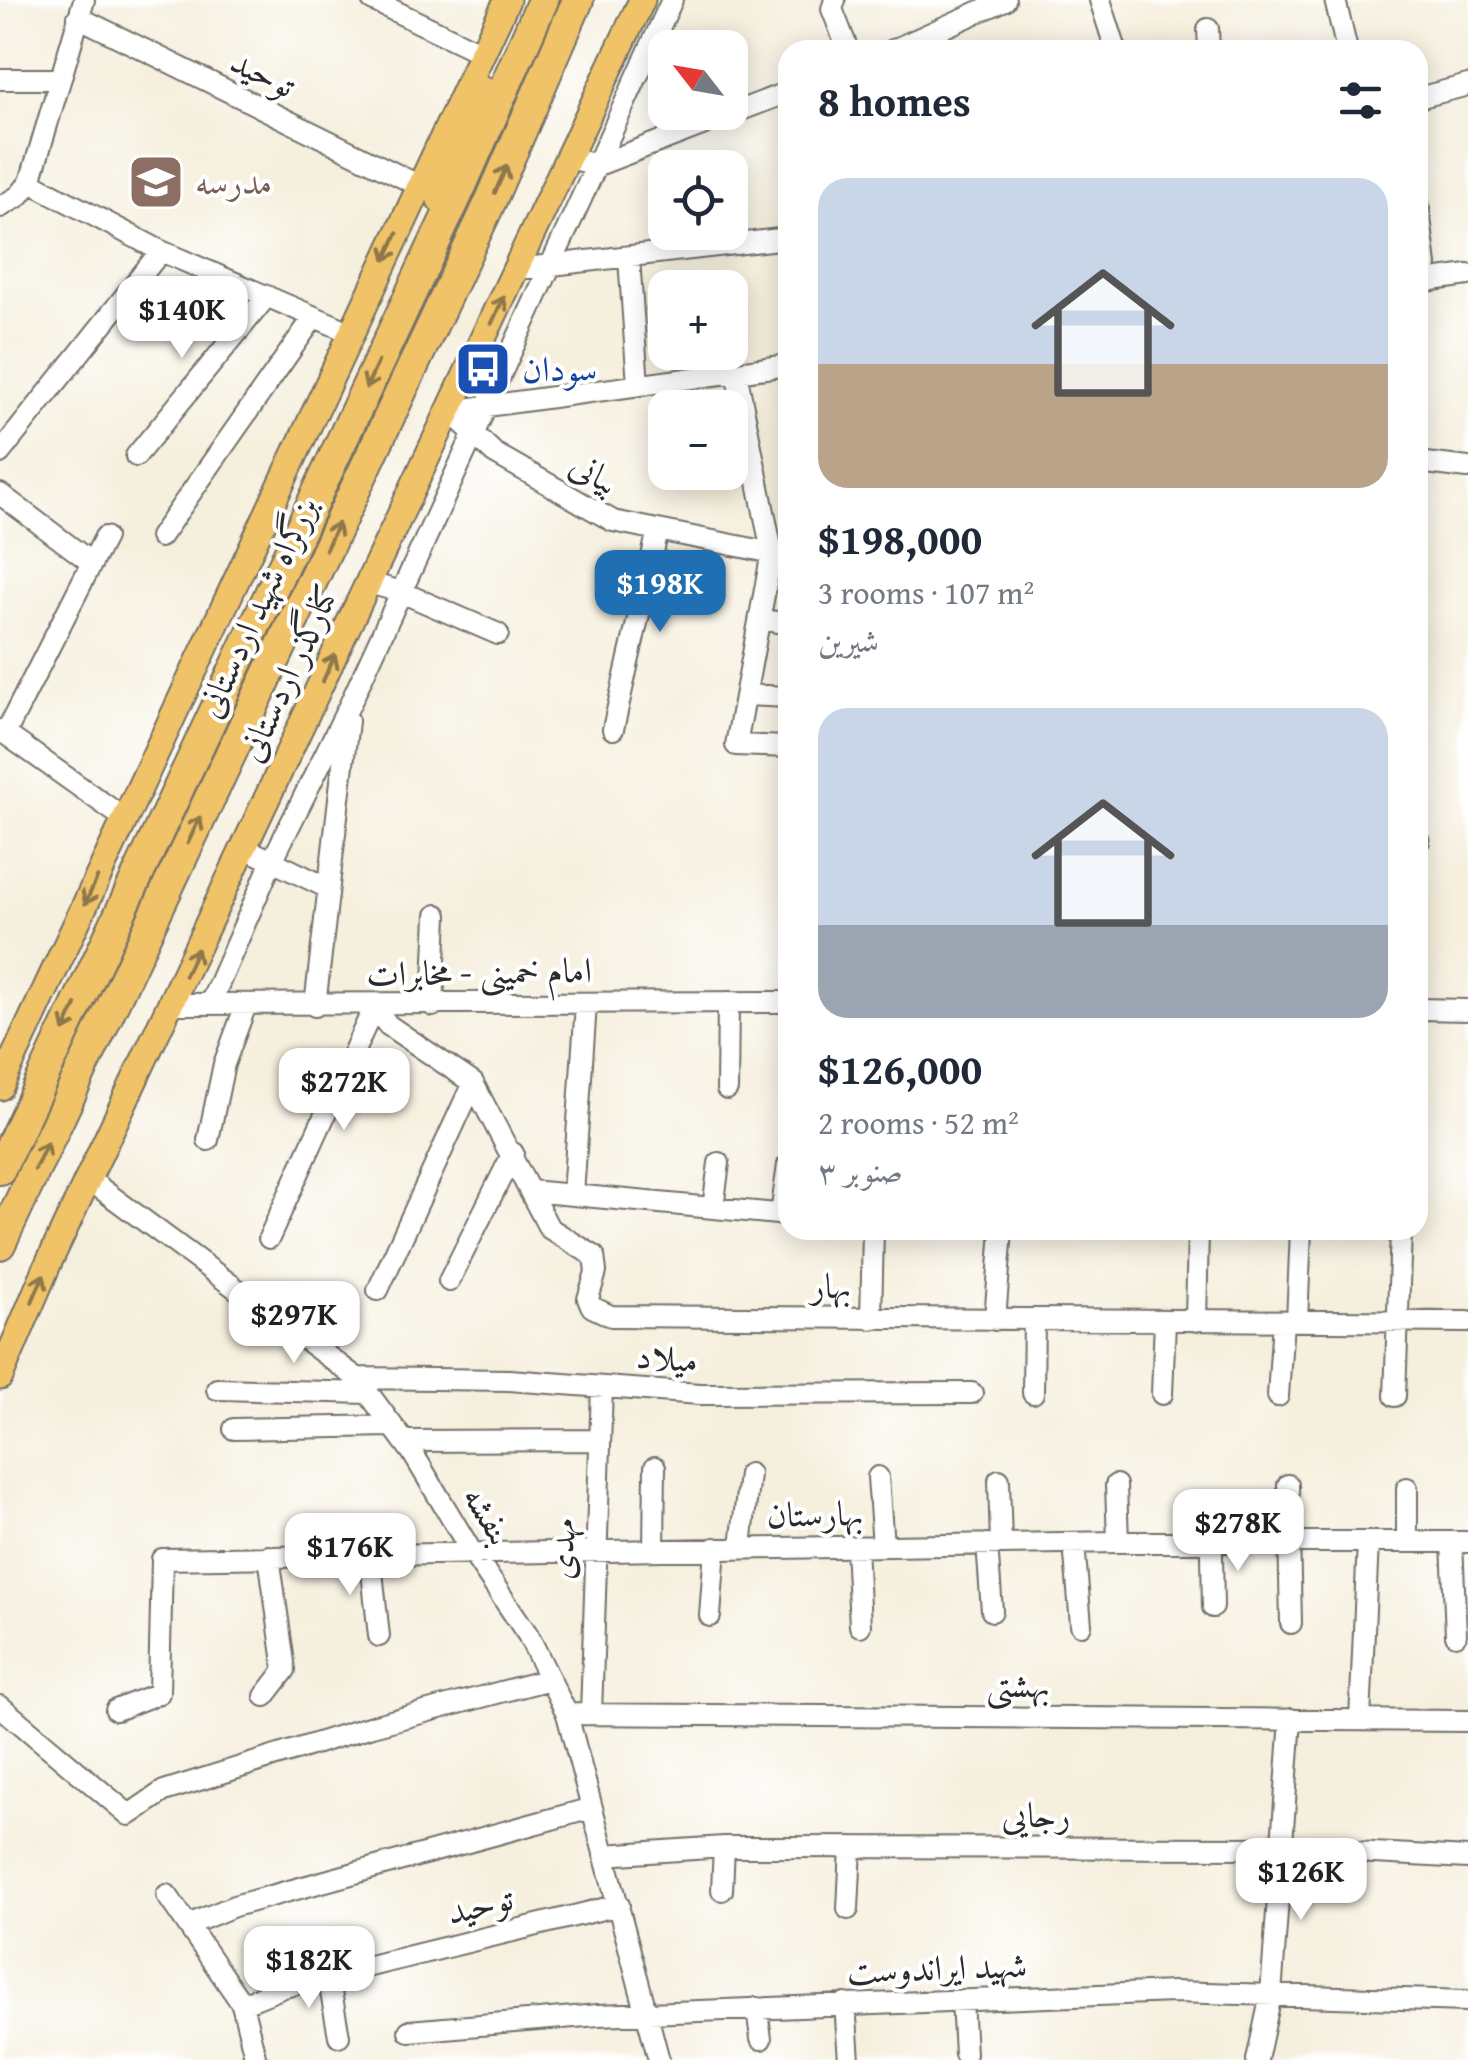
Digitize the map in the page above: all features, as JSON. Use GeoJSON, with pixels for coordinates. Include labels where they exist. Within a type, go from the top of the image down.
{"type":"FeatureCollection","features":[{"type":"Feature","properties":{"kind":"highway","name":"بزرگراه شهید اردستانی"},"geometry":{"type":"LineString","coordinates":[[0,1166],[394,329],[544,0]]}},
{"type":"Feature","properties":{"kind":"highway","name":"بزرگراه شهید اردستانی"},"geometry":{"type":"LineString","coordinates":[[0,1244],[488,206],[578,0]]}},
{"type":"Feature","properties":{"kind":"main road"},"geometry":{"type":"LineString","coordinates":[[1,1083],[506,0]]}},
{"type":"Feature","properties":{"kind":"main road","name":"کنارگذر اردستانی"},"geometry":{"type":"LineString","coordinates":[[0,1378],[88,1179],[642,0]]}},
{"type":"Feature","properties":{"kind":"main road"},"geometry":{"type":"LineString","coordinates":[[394,329],[482,88],[482,53]]}},
{"type":"Feature","properties":{"kind":"street"},"geometry":{"type":"LineString","coordinates":[[372,0],[482,53]]}},
{"type":"Feature","properties":{"kind":"street"},"geometry":{"type":"LineString","coordinates":[[210,1004],[272,861],[350,704],[672,0]]}},
{"type":"Feature","properties":{"kind":"street"},"geometry":{"type":"LineString","coordinates":[[835,0],[832,9],[844,40]]}},
{"type":"Feature","properties":{"kind":"street"},"geometry":{"type":"LineString","coordinates":[[913,40],[981,5],[1004,0]]}},
{"type":"Feature","properties":{"kind":"street"},"geometry":{"type":"LineString","coordinates":[[1100,0],[1113,40]]}},
{"type":"Feature","properties":{"kind":"street"},"geometry":{"type":"LineString","coordinates":[[1335,0],[1345,40]]}},
{"type":"Feature","properties":{"kind":"street"},"geometry":{"type":"LineString","coordinates":[[0,207],[19,196],[30,182],[81,9]]}},
{"type":"Feature","properties":{"kind":"street","name":"توحید"},"geometry":{"type":"LineString","coordinates":[[81,9],[420,186]]}},
{"type":"Feature","properties":{"kind":"street"},"geometry":{"type":"LineString","coordinates":[[0,79],[58,78]]}},
{"type":"Feature","properties":{"kind":"street"},"geometry":{"type":"LineString","coordinates":[[1428,95],[1468,85]]}},
{"type":"Feature","properties":{"kind":"street"},"geometry":{"type":"LineString","coordinates":[[569,158],[598,165],[778,96]]}},
{"type":"Feature","properties":{"kind":"street"},"geometry":{"type":"LineString","coordinates":[[30,182],[161,251],[352,333]]}},
{"type":"Feature","properties":{"kind":"street"},"geometry":{"type":"LineString","coordinates":[[517,269],[778,239]]}},
{"type":"Feature","properties":{"kind":"street"},"geometry":{"type":"LineString","coordinates":[[0,453],[161,251]]}},
{"type":"Feature","properties":{"kind":"street"},"geometry":{"type":"LineString","coordinates":[[629,258],[638,385]]}},
{"type":"Feature","properties":{"kind":"street"},"geometry":{"type":"LineString","coordinates":[[1428,281],[1467,276],[1468,284]]}},
{"type":"Feature","properties":{"kind":"street"},"geometry":{"type":"LineString","coordinates":[[136,456],[267,296]]}},
{"type":"Feature","properties":{"kind":"street"},"geometry":{"type":"LineString","coordinates":[[160,537],[314,317]]}},
{"type":"Feature","properties":{"kind":"street"},"geometry":{"type":"LineString","coordinates":[[450,412],[778,366]]}},
{"type":"Feature","properties":{"kind":"street"},"geometry":{"type":"LineString","coordinates":[[736,372],[778,546]]}},
{"type":"Feature","properties":{"kind":"street","name":"بیانی"},"geometry":{"type":"LineString","coordinates":[[450,412],[494,453],[613,521],[778,554]]}},
{"type":"Feature","properties":{"kind":"street"},"geometry":{"type":"LineString","coordinates":[[1428,463],[1468,468]]}},
{"type":"Feature","properties":{"kind":"street"},"geometry":{"type":"LineString","coordinates":[[0,494],[92,563]]}},
{"type":"Feature","properties":{"kind":"street"},"geometry":{"type":"LineString","coordinates":[[613,729],[658,530]]}},
{"type":"Feature","properties":{"kind":"street"},"geometry":{"type":"LineString","coordinates":[[105,537],[2,732],[125,818]]}},
{"type":"Feature","properties":{"kind":"street"},"geometry":{"type":"LineString","coordinates":[[778,560],[760,619],[736,745],[778,747]]}},
{"type":"Feature","properties":{"kind":"street"},"geometry":{"type":"LineString","coordinates":[[369,583],[401,592],[498,634]]}},
{"type":"Feature","properties":{"kind":"street"},"geometry":{"type":"LineString","coordinates":[[760,619],[778,622]]}},
{"type":"Feature","properties":{"kind":"street"},"geometry":{"type":"LineString","coordinates":[[746,694],[778,696]]}},
{"type":"Feature","properties":{"kind":"street"},"geometry":{"type":"LineString","coordinates":[[315,1006],[350,704]]}},
{"type":"Feature","properties":{"kind":"street"},"geometry":{"type":"LineString","coordinates":[[244,848],[328,888]]}},
{"type":"Feature","properties":{"kind":"street"},"geometry":{"type":"LineString","coordinates":[[433,1006],[436,916]]}},
{"type":"Feature","properties":{"kind":"street"},"geometry":{"type":"LineString","coordinates":[[727,1089],[728,1002]]}},
{"type":"Feature","properties":{"kind":"street","name":"امام خمینی - مخابرات"},"geometry":{"type":"LineString","coordinates":[[171,1004],[778,1002]]}},
{"type":"Feature","properties":{"kind":"street"},"geometry":{"type":"LineString","coordinates":[[573,1195],[586,1004]]}},
{"type":"Feature","properties":{"kind":"street"},"geometry":{"type":"LineString","coordinates":[[208,1140],[224,1064],[246,1005]]}},
{"type":"Feature","properties":{"kind":"street"},"geometry":{"type":"LineString","coordinates":[[269,1238],[374,1006]]}},
{"type":"Feature","properties":{"kind":"street","name":"بهار"},"geometry":{"type":"LineString","coordinates":[[374,1006],[388,1025],[474,1083],[549,1228],[594,1256],[596,1272],[588,1298],[592,1307],[611,1316],[1468,1322]]}},
{"type":"Feature","properties":{"kind":"street"},"geometry":{"type":"LineString","coordinates":[[1428,1009],[1468,1010]]}},
{"type":"Feature","properties":{"kind":"street"},"geometry":{"type":"LineString","coordinates":[[378,1290],[474,1083]]}},
{"type":"Feature","properties":{"kind":"street"},"geometry":{"type":"LineString","coordinates":[[449,1280],[513,1153]]}},
{"type":"Feature","properties":{"kind":"street"},"geometry":{"type":"LineString","coordinates":[[713,1208],[718,1162]]}},
{"type":"Feature","properties":{"kind":"street","name":"بنفشه"},"geometry":{"type":"LineString","coordinates":[[88,1179],[363,1386],[398,1433],[528,1635],[567,1714],[650,2013],[659,2060]]}},
{"type":"Feature","properties":{"kind":"street"},"geometry":{"type":"LineString","coordinates":[[530,1191],[778,1214]]}},
{"type":"Feature","properties":{"kind":"street"},"geometry":{"type":"LineString","coordinates":[[871,1318],[873,1240]]}},
{"type":"Feature","properties":{"kind":"street"},"geometry":{"type":"LineString","coordinates":[[995,1320],[1001,1240]]}},
{"type":"Feature","properties":{"kind":"street"},"geometry":{"type":"LineString","coordinates":[[1196,1321],[1198,1240]]}},
{"type":"Feature","properties":{"kind":"street"},"geometry":{"type":"LineString","coordinates":[[1278,1396],[1300,1240]]}},
{"type":"Feature","properties":{"kind":"street"},"geometry":{"type":"LineString","coordinates":[[1395,1396],[1401,1240]]}},
{"type":"Feature","properties":{"kind":"street"},"geometry":{"type":"LineString","coordinates":[[1033,1393],[1034,1320]]}},
{"type":"Feature","properties":{"kind":"street"},"geometry":{"type":"LineString","coordinates":[[1162,1394],[1166,1321]]}},
{"type":"Feature","properties":{"kind":"street","name":"میلاد"},"geometry":{"type":"LineString","coordinates":[[217,1388],[508,1380],[700,1394],[972,1393]]}},
{"type":"Feature","properties":{"kind":"street","name":"مهدی"},"geometry":{"type":"LineString","coordinates":[[592,1714],[602,1386]]}},
{"type":"Feature","properties":{"kind":"street"},"geometry":{"type":"LineString","coordinates":[[234,1429],[599,1440]]}},
{"type":"Feature","properties":{"kind":"street"},"geometry":{"type":"LineString","coordinates":[[654,1549],[655,1467]]}},
{"type":"Feature","properties":{"kind":"street"},"geometry":{"type":"LineString","coordinates":[[741,1548],[749,1474]]}},
{"type":"Feature","properties":{"kind":"street"},"geometry":{"type":"LineString","coordinates":[[878,1477],[884,1546]]}},
{"type":"Feature","properties":{"kind":"street"},"geometry":{"type":"LineString","coordinates":[[992,1611],[1000,1480]]}},
{"type":"Feature","properties":{"kind":"street"},"geometry":{"type":"LineString","coordinates":[[1116,1485],[1118,1542]]}},
{"type":"Feature","properties":{"kind":"street"},"geometry":{"type":"LineString","coordinates":[[1288,1485],[1291,1623]]}},
{"type":"Feature","properties":{"kind":"street"},"geometry":{"type":"LineString","coordinates":[[1407,1488],[1407,1542]]}},
{"type":"Feature","properties":{"kind":"street"},"geometry":{"type":"LineString","coordinates":[[1212,1502],[1213,1607]]}},
{"type":"Feature","properties":{"kind":"street","name":"بهارستان"},"geometry":{"type":"LineString","coordinates":[[116,1710],[159,1693],[162,1558],[1118,1542],[1460,1542]]}},
{"type":"Feature","properties":{"kind":"street"},"geometry":{"type":"LineString","coordinates":[[1360,1720],[1368,1542]]}},
{"type":"Feature","properties":{"kind":"street"},"geometry":{"type":"LineString","coordinates":[[1456,1635],[1460,1542]]}},
{"type":"Feature","properties":{"kind":"street"},"geometry":{"type":"LineString","coordinates":[[1074,1543],[1081,1626]]}},
{"type":"Feature","properties":{"kind":"street"},"geometry":{"type":"LineString","coordinates":[[856,1546],[860,1626]]}},
{"type":"Feature","properties":{"kind":"street"},"geometry":{"type":"LineString","coordinates":[[710,1616],[715,1548]]}},
{"type":"Feature","properties":{"kind":"street"},"geometry":{"type":"LineString","coordinates":[[370,1553],[380,1636]]}},
{"type":"Feature","properties":{"kind":"street"},"geometry":{"type":"LineString","coordinates":[[265,1696],[285,1670],[268,1556]]}},
{"type":"Feature","properties":{"kind":"street"},"geometry":{"type":"LineString","coordinates":[[0,1706],[129,1814],[164,1791],[372,1726],[550,1679]]}},
{"type":"Feature","properties":{"kind":"street","name":"بهشتی"},"geometry":{"type":"LineString","coordinates":[[567,1714],[1468,1722]]}},
{"type":"Feature","properties":{"kind":"street"},"geometry":{"type":"LineString","coordinates":[[1257,2060],[1271,1995],[1292,1719]]}},
{"type":"Feature","properties":{"kind":"street"},"geometry":{"type":"LineString","coordinates":[[188,1926],[234,1906],[592,1808]]}},
{"type":"Feature","properties":{"kind":"street"},"geometry":{"type":"LineString","coordinates":[[722,1890],[724,1847]]}},
{"type":"Feature","properties":{"kind":"street","name":"رجایی"},"geometry":{"type":"LineString","coordinates":[[604,1854],[724,1847],[1280,1848],[1468,1858]]}},
{"type":"Feature","properties":{"kind":"street"},"geometry":{"type":"LineString","coordinates":[[848,1908],[851,1847]]}},
{"type":"Feature","properties":{"kind":"street"},"geometry":{"type":"LineString","coordinates":[[167,1895],[242,2004],[256,2060]]}},
{"type":"Feature","properties":{"kind":"street","name":"توحید"},"geometry":{"type":"LineString","coordinates":[[242,2004],[328,1976],[618,1904]]}},
{"type":"Feature","properties":{"kind":"street"},"geometry":{"type":"LineString","coordinates":[[328,1976],[339,2036]]}},
{"type":"Feature","properties":{"kind":"street","name":"شهید ایراندوست"},"geometry":{"type":"LineString","coordinates":[[409,2032],[650,2013],[1173,1992],[1468,2001]]}},
{"type":"Feature","properties":{"kind":"street"},"geometry":{"type":"LineString","coordinates":[[962,2000],[965,2054]]}},
{"type":"Feature","properties":{"kind":"street"},"geometry":{"type":"LineString","coordinates":[[845,2004],[849,2060]]}},
{"type":"Feature","properties":{"kind":"street"},"geometry":{"type":"LineString","coordinates":[[757,2008],[761,2039]]}},
{"type":"Feature","properties":{"kind":"place","name":"مدرسه"},"geometry":{"type":"Point","coordinates":[156,182]}},
{"type":"Feature","properties":{"kind":"place","name":"سودان"},"geometry":{"type":"Point","coordinates":[483,369]}}]}
